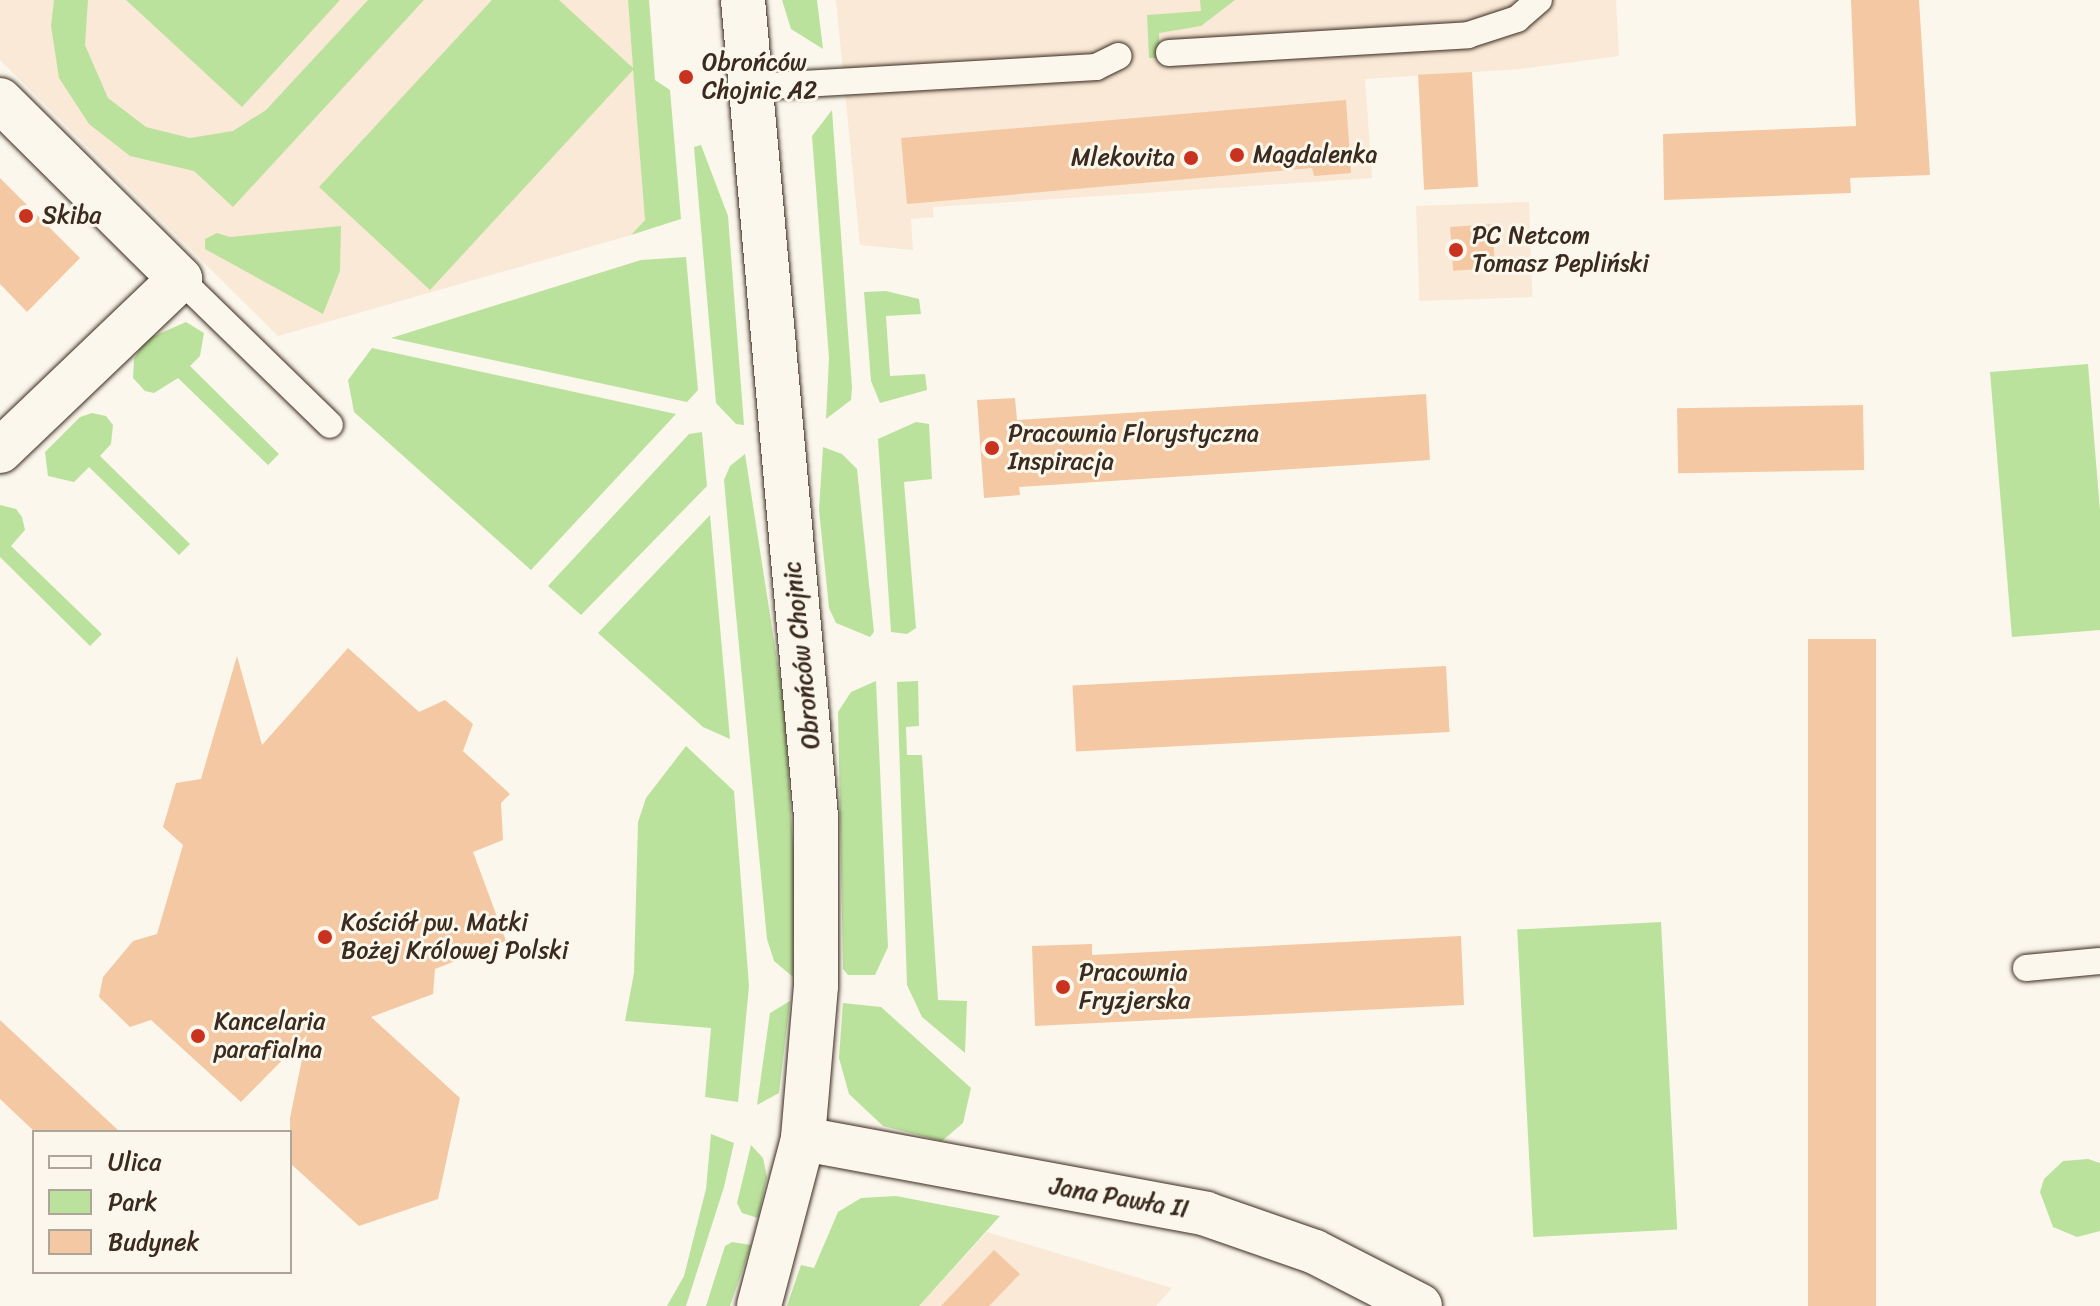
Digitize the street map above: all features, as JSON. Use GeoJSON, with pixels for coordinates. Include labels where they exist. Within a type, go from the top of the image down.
{"type":"FeatureCollection","features":[{"type":"Feature","properties":{"kind":"street","name":"Obrońców Chojnic"},"geometry":{"type":"LineString","coordinates":[[743,0],[816,817],[816,986],[803,1139],[759,1306]]}},
{"type":"Feature","properties":{"kind":"street"},"geometry":{"type":"LineString","coordinates":[[0,100],[180,279],[0,451]]}},
{"type":"Feature","properties":{"kind":"street","name":"Jana Pawła II"},"geometry":{"type":"LineString","coordinates":[[803,1139],[1206,1214],[1315,1252],[1420,1306]]}},
{"type":"Feature","properties":{"kind":"lane"},"geometry":{"type":"LineString","coordinates":[[1169,53],[1468,35],[1517,19],[1539,0]]}},
{"type":"Feature","properties":{"kind":"lane"},"geometry":{"type":"LineString","coordinates":[[751,87],[1096,67],[1119,56]]}},
{"type":"Feature","properties":{"kind":"lane"},"geometry":{"type":"LineString","coordinates":[[180,279],[330,425]]}},
{"type":"Feature","properties":{"kind":"lane"},"geometry":{"type":"LineString","coordinates":[[2026,968],[2100,961]]}},
{"type":"Feature","properties":{"kind":"shaded area"},"geometry":{"type":"Polygon","coordinates":[[[0,0],[628,0],[645,220],[631,235],[278,336],[0,60],[0,0]]]}},
{"type":"Feature","properties":{"kind":"shaded area"},"geometry":{"type":"Polygon","coordinates":[[[836,0],[1616,0],[1619,56],[1520,69],[1365,79],[1372,178],[933,207],[934,217],[911,219],[913,250],[860,245],[836,0]]]}},
{"type":"Feature","properties":{"kind":"shaded area"},"geometry":{"type":"Polygon","coordinates":[[[1529,202],[1532,297],[1419,301],[1416,206],[1529,202]]]}},
{"type":"Feature","properties":{"kind":"shaded area"},"geometry":{"type":"Polygon","coordinates":[[[987,1232],[1172,1288],[1156,1306],[919,1306],[987,1232]]]}},
{"type":"Feature","properties":{"kind":"green space"},"geometry":{"type":"Polygon","coordinates":[[[54,0],[88,0],[85,45],[108,98],[146,127],[190,138],[233,131],[266,110],[368,0],[424,0],[233,207],[194,171],[130,156],[89,124],[59,78],[51,26],[54,0]]]}},
{"type":"Feature","properties":{"kind":"green space"},"geometry":{"type":"Polygon","coordinates":[[[126,0],[340,0],[242,107],[126,0]]]}},
{"type":"Feature","properties":{"kind":"green space"},"geometry":{"type":"Polygon","coordinates":[[[492,0],[559,0],[633,68],[628,0],[649,0],[655,80],[670,90],[681,219],[631,235],[645,220],[633,70],[430,290],[319,187],[492,0]]]}},
{"type":"Feature","properties":{"kind":"green space"},"geometry":{"type":"Polygon","coordinates":[[[782,0],[817,0],[823,49],[791,29],[782,0]]]}},
{"type":"Feature","properties":{"kind":"green space"},"geometry":{"type":"Polygon","coordinates":[[[1200,0],[1235,0],[1201,26],[1159,33],[1160,58],[1149,58],[1147,15],[1201,11],[1200,0]]]}},
{"type":"Feature","properties":{"kind":"green space"},"geometry":{"type":"Polygon","coordinates":[[[832,110],[852,387],[851,400],[826,419],[829,358],[812,136],[832,110]]]}},
{"type":"Feature","properties":{"kind":"green space"},"geometry":{"type":"Polygon","coordinates":[[[701,145],[728,216],[744,425],[736,424],[716,403],[694,147],[701,145]]]}},
{"type":"Feature","properties":{"kind":"green space"},"geometry":{"type":"Polygon","coordinates":[[[341,226],[340,271],[323,314],[205,249],[205,239],[217,233],[230,237],[341,226]]]}},
{"type":"Feature","properties":{"kind":"green space"},"geometry":{"type":"Polygon","coordinates":[[[686,257],[698,390],[687,402],[391,338],[641,260],[686,257]]]}},
{"type":"Feature","properties":{"kind":"green space"},"geometry":{"type":"Polygon","coordinates":[[[886,291],[919,299],[921,314],[886,316],[890,376],[925,374],[927,390],[880,403],[871,381],[864,292],[886,291]]]}},
{"type":"Feature","properties":{"kind":"green space"},"geometry":{"type":"Polygon","coordinates":[[[186,322],[204,333],[200,356],[190,366],[279,454],[268,465],[178,378],[154,393],[145,391],[133,378],[134,359],[145,340],[186,322]]]}},
{"type":"Feature","properties":{"kind":"green space"},"geometry":{"type":"Polygon","coordinates":[[[372,348],[676,414],[531,570],[354,412],[348,380],[372,348]]]}},
{"type":"Feature","properties":{"kind":"green space"},"geometry":{"type":"Polygon","coordinates":[[[2088,364],[2100,511],[2100,630],[2012,637],[1990,372],[2088,364]]]}},
{"type":"Feature","properties":{"kind":"green space"},"geometry":{"type":"Polygon","coordinates":[[[92,413],[106,416],[113,425],[111,444],[100,456],[190,544],[179,555],[89,467],[74,482],[48,476],[45,452],[80,417],[92,413]]]}},
{"type":"Feature","properties":{"kind":"green space"},"geometry":{"type":"Polygon","coordinates":[[[916,422],[929,424],[932,479],[904,482],[916,628],[907,634],[891,632],[878,439],[916,422]]]}},
{"type":"Feature","properties":{"kind":"green space"},"geometry":{"type":"Polygon","coordinates":[[[702,432],[707,486],[581,615],[548,586],[689,434],[702,432]]]}},
{"type":"Feature","properties":{"kind":"green space"},"geometry":{"type":"Polygon","coordinates":[[[823,447],[842,454],[857,469],[874,632],[870,637],[836,623],[829,608],[819,510],[823,447]]]}},
{"type":"Feature","properties":{"kind":"green space"},"geometry":{"type":"Polygon","coordinates":[[[745,454],[784,705],[794,860],[793,977],[774,961],[767,939],[735,604],[724,480],[730,466],[745,454]]]}},
{"type":"Feature","properties":{"kind":"green space"},"geometry":{"type":"Polygon","coordinates":[[[0,505],[16,509],[22,517],[25,530],[11,546],[102,634],[90,646],[0,557],[0,505]]]}},
{"type":"Feature","properties":{"kind":"green space"},"geometry":{"type":"Polygon","coordinates":[[[710,515],[730,739],[703,727],[598,633],[710,515]]]}},
{"type":"Feature","properties":{"kind":"green space"},"geometry":{"type":"Polygon","coordinates":[[[876,681],[888,947],[875,975],[848,975],[843,969],[838,712],[851,692],[876,681]]]}},
{"type":"Feature","properties":{"kind":"green space"},"geometry":{"type":"Polygon","coordinates":[[[918,681],[919,726],[906,727],[907,755],[922,755],[938,1000],[967,1001],[965,1053],[922,1017],[907,985],[897,682],[918,681]]]}},
{"type":"Feature","properties":{"kind":"green space"},"geometry":{"type":"Polygon","coordinates":[[[686,746],[734,791],[749,986],[738,1102],[705,1097],[711,1028],[625,1021],[634,973],[638,822],[646,798],[686,746]]]}},
{"type":"Feature","properties":{"kind":"green space"},"geometry":{"type":"Polygon","coordinates":[[[1661,922],[1677,1230],[1533,1237],[1517,930],[1661,922]]]}},
{"type":"Feature","properties":{"kind":"green space"},"geometry":{"type":"Polygon","coordinates":[[[790,1001],[779,1093],[757,1105],[770,1013],[790,1001]]]}},
{"type":"Feature","properties":{"kind":"green space"},"geometry":{"type":"Polygon","coordinates":[[[843,1003],[881,1007],[971,1088],[963,1123],[942,1141],[883,1126],[849,1094],[839,1058],[843,1003]]]}},
{"type":"Feature","properties":{"kind":"green space"},"geometry":{"type":"Polygon","coordinates":[[[711,1134],[734,1143],[724,1187],[686,1306],[667,1306],[684,1276],[706,1189],[711,1134]]]}},
{"type":"Feature","properties":{"kind":"green space"},"geometry":{"type":"Polygon","coordinates":[[[751,1145],[763,1158],[767,1177],[758,1218],[742,1213],[737,1203],[751,1145]]]}},
{"type":"Feature","properties":{"kind":"green space"},"geometry":{"type":"Polygon","coordinates":[[[2088,1159],[2100,1163],[2100,1231],[2077,1237],[2053,1227],[2040,1192],[2044,1179],[2063,1161],[2088,1159]]]}},
{"type":"Feature","properties":{"kind":"green space"},"geometry":{"type":"Polygon","coordinates":[[[896,1196],[1000,1216],[919,1306],[787,1306],[801,1265],[814,1268],[838,1212],[861,1198],[896,1196]]]}},
{"type":"Feature","properties":{"kind":"green space"},"geometry":{"type":"Polygon","coordinates":[[[732,1242],[751,1245],[730,1306],[706,1306],[725,1246],[732,1242]]]}},
{"type":"Feature","properties":{"kind":"building"},"geometry":{"type":"Polygon","coordinates":[[[1851,0],[1919,0],[1930,175],[1850,178],[1851,193],[1664,200],[1663,134],[1856,126],[1851,0]]]}},
{"type":"Feature","properties":{"kind":"building"},"geometry":{"type":"Polygon","coordinates":[[[1472,72],[1478,187],[1424,190],[1418,75],[1472,72]]]}},
{"type":"Feature","properties":{"kind":"building"},"geometry":{"type":"Polygon","coordinates":[[[1346,100],[1351,173],[1314,176],[1312,168],[907,204],[901,138],[1346,100]]]}},
{"type":"Feature","properties":{"kind":"building"},"geometry":{"type":"Polygon","coordinates":[[[0,178],[80,258],[27,312],[0,284],[0,178]]]}},
{"type":"Feature","properties":{"kind":"building"},"geometry":{"type":"Polygon","coordinates":[[[1492,224],[1495,268],[1453,271],[1450,227],[1492,224]]]}},
{"type":"Feature","properties":{"kind":"building"},"geometry":{"type":"Polygon","coordinates":[[[1426,394],[1430,460],[1019,487],[1020,495],[984,498],[977,400],[1015,398],[1017,420],[1426,394]]]}},
{"type":"Feature","properties":{"kind":"building"},"geometry":{"type":"Polygon","coordinates":[[[1863,405],[1864,470],[1678,473],[1677,408],[1863,405]]]}},
{"type":"Feature","properties":{"kind":"building"},"geometry":{"type":"Polygon","coordinates":[[[1808,639],[1876,639],[1876,1306],[1808,1306],[1808,639]]]}},
{"type":"Feature","properties":{"kind":"building","name":"Kościół pw. Matki Bożej Królowej Polski"},"geometry":{"type":"Polygon","coordinates":[[[348,648],[419,712],[445,700],[473,724],[463,751],[510,794],[501,803],[503,840],[473,852],[506,941],[435,969],[433,994],[371,1017],[460,1098],[438,1199],[359,1226],[292,1165],[290,1118],[307,1035],[241,1102],[151,1020],[130,1027],[99,997],[103,977],[133,941],[157,934],[183,845],[163,827],[176,783],[201,779],[237,656],[262,745],[348,648]]]}},
{"type":"Feature","properties":{"kind":"building"},"geometry":{"type":"Polygon","coordinates":[[[1446,666],[1449,732],[1076,751],[1073,686],[1446,666]]]}},
{"type":"Feature","properties":{"kind":"building"},"geometry":{"type":"Polygon","coordinates":[[[1461,936],[1464,1005],[1035,1026],[1032,946],[1092,944],[1092,955],[1461,936]]]}},
{"type":"Feature","properties":{"kind":"building"},"geometry":{"type":"Polygon","coordinates":[[[0,1020],[118,1130],[33,1130],[0,1099],[0,1020]]]}},
{"type":"Feature","properties":{"kind":"building"},"geometry":{"type":"Polygon","coordinates":[[[994,1250],[1020,1274],[989,1306],[941,1306],[994,1250]]]}},
{"type":"Feature","properties":{"kind":"place","name":"Obrońców Chojnic A2"},"geometry":{"type":"Point","coordinates":[686,77]}},
{"type":"Feature","properties":{"kind":"place","name":"Magdalenka"},"geometry":{"type":"Point","coordinates":[1237,155]}},
{"type":"Feature","properties":{"kind":"place","name":"Mlekovita"},"geometry":{"type":"Point","coordinates":[1191,158]}},
{"type":"Feature","properties":{"kind":"place","name":"Skiba"},"geometry":{"type":"Point","coordinates":[26,216]}},
{"type":"Feature","properties":{"kind":"place","name":"PC Netcom Tomasz Pepliński"},"geometry":{"type":"Point","coordinates":[1456,250]}},
{"type":"Feature","properties":{"kind":"place","name":"Pracownia Florystyczna Inspiracja"},"geometry":{"type":"Point","coordinates":[992,448]}},
{"type":"Feature","properties":{"kind":"place","name":"Kościół pw. Matki Bożej Królowej Polski"},"geometry":{"type":"Point","coordinates":[325,937]}},
{"type":"Feature","properties":{"kind":"place","name":"Pracownia Fryzjerska"},"geometry":{"type":"Point","coordinates":[1063,987]}},
{"type":"Feature","properties":{"kind":"place","name":"Kancelaria parafialna"},"geometry":{"type":"Point","coordinates":[198,1036]}}]}
